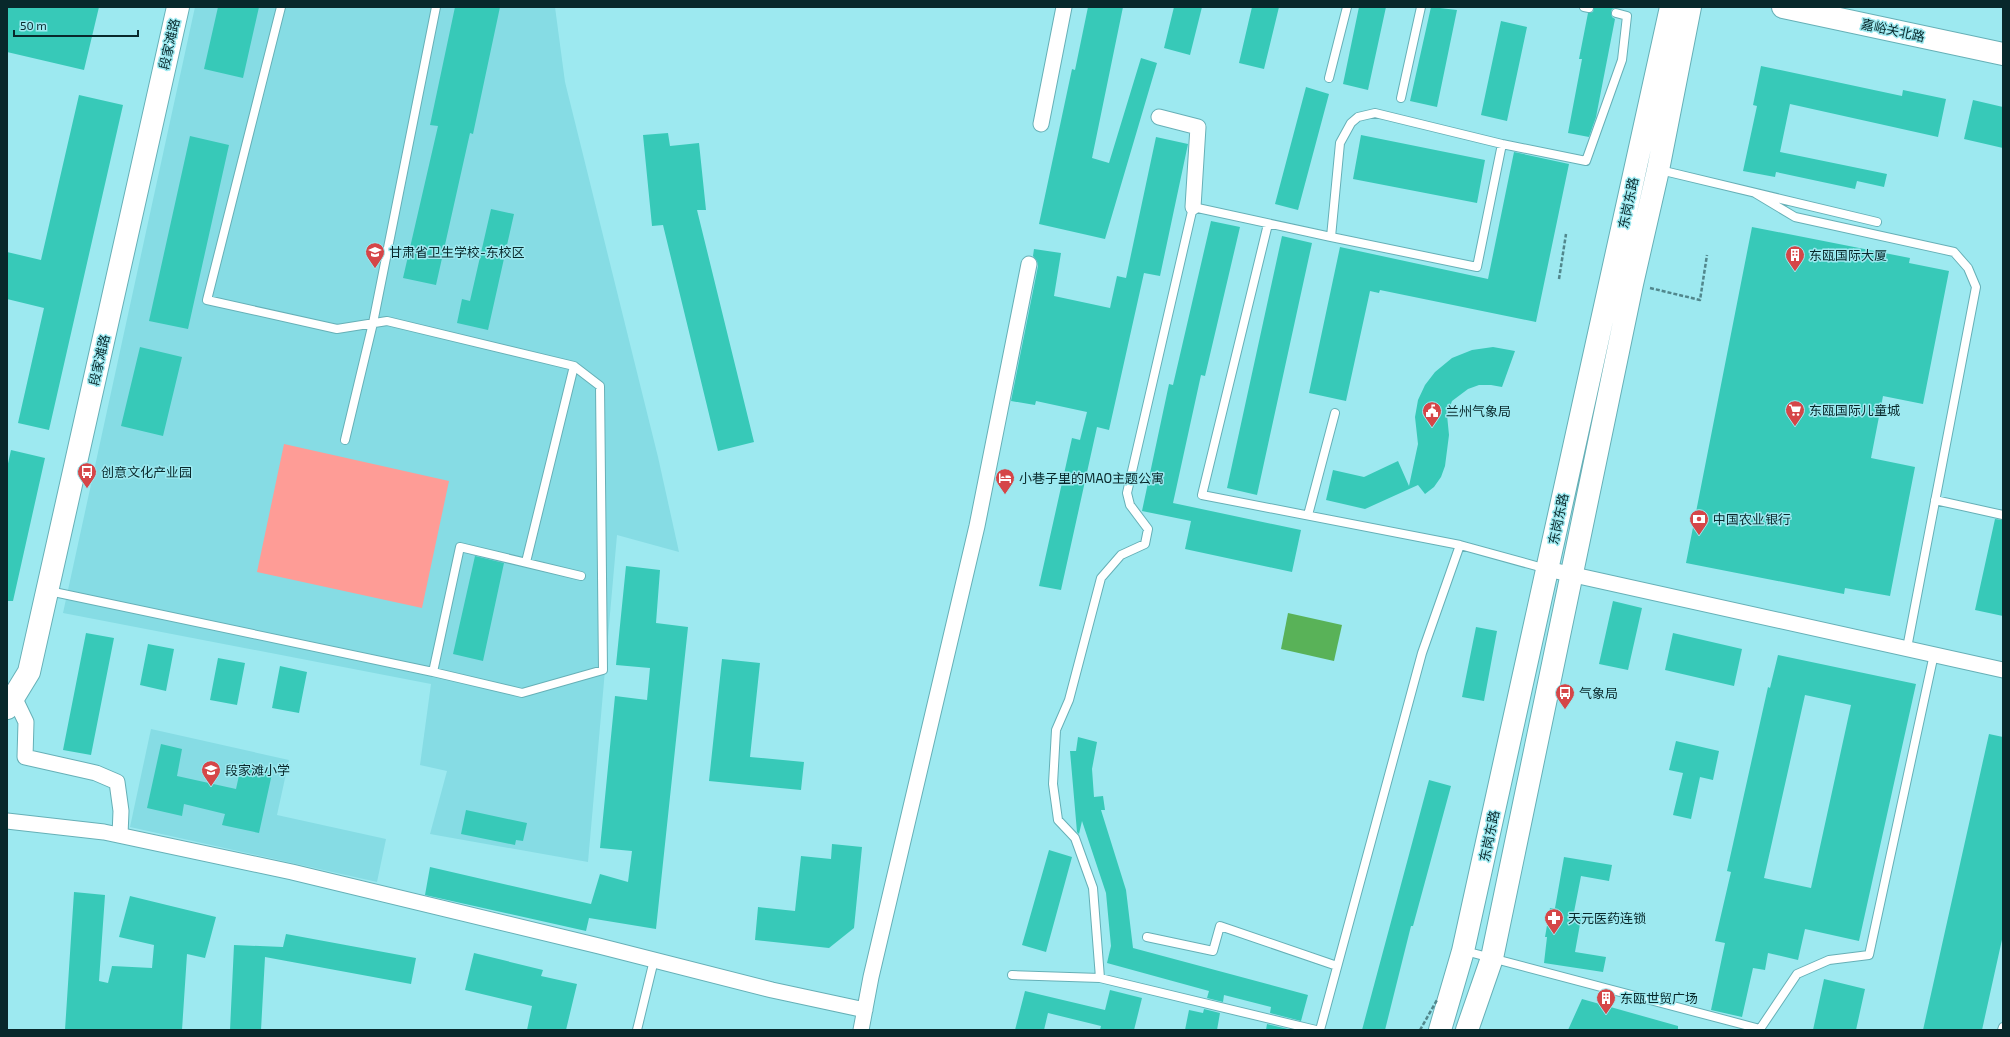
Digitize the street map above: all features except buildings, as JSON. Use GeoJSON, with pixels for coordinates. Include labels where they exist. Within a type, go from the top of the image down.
{"type":"FeatureCollection","features":[{"type":"Feature","properties":{"kind":"main road","name":"段家滩路"},"geometry":{"type":"LineString","coordinates":[[10,703],[29,672],[178,7]]}},
{"type":"Feature","properties":{"kind":"main road","name":"东岗东路"},"geometry":{"type":"LineString","coordinates":[[1440,1030],[1464,950],[1671,7]]}},
{"type":"Feature","properties":{"kind":"main road","name":"东岗东路"},"geometry":{"type":"LineString","coordinates":[[1467,1030],[1492,958],[1561,624],[1573,575],[1632,284],[1658,170],[1690,7]]}},
{"type":"Feature","properties":{"kind":"main road","name":"嘉峪关北路"},"geometry":{"type":"LineString","coordinates":[[1783,7],[2003,54]]}},
{"type":"Feature","properties":{"kind":"street"},"geometry":{"type":"LineString","coordinates":[[1041,124],[1064,7]]}},
{"type":"Feature","properties":{"kind":"street"},"geometry":{"type":"LineString","coordinates":[[1159,116],[1198,127],[1193,207]]}},
{"type":"Feature","properties":{"kind":"street"},"geometry":{"type":"LineString","coordinates":[[861,1030],[864,1010],[916,782],[977,526],[1029,264]]}},
{"type":"Feature","properties":{"kind":"street"},"geometry":{"type":"LineString","coordinates":[[1547,569],[2003,670]]}},
{"type":"Feature","properties":{"kind":"street"},"geometry":{"type":"LineString","coordinates":[[10,703],[26,722],[25,757],[96,773],[117,782],[121,811],[120,835]]}},
{"type":"Feature","properties":{"kind":"street"},"geometry":{"type":"LineString","coordinates":[[7,821],[120,835],[292,872],[772,990],[864,1010]]}},
{"type":"Feature","properties":{"kind":"lane"},"geometry":{"type":"LineString","coordinates":[[47,591],[433,672],[522,693],[602,670],[600,386],[574,366],[387,321],[337,329],[207,300],[281,7]]}},
{"type":"Feature","properties":{"kind":"lane"},"geometry":{"type":"LineString","coordinates":[[345,440],[373,323],[436,7]]}},
{"type":"Feature","properties":{"kind":"lane"},"geometry":{"type":"LineString","coordinates":[[1328,78],[1347,7]]}},
{"type":"Feature","properties":{"kind":"lane"},"geometry":{"type":"LineString","coordinates":[[1401,98],[1420,7]]}},
{"type":"Feature","properties":{"kind":"lane"},"geometry":{"type":"LineString","coordinates":[[1331,237],[1340,143],[1351,123],[1358,117],[1375,113],[1502,144],[1586,161],[1622,60],[1627,16],[1616,13]]}},
{"type":"Feature","properties":{"kind":"lane"},"geometry":{"type":"LineString","coordinates":[[1100,978],[1093,888],[1075,838],[1058,820],[1053,784],[1056,730],[1068,700],[1101,578],[1121,555],[1145,544],[1148,529],[1130,505],[1127,493],[1193,207],[1477,267],[1502,144]]}},
{"type":"Feature","properties":{"kind":"lane"},"geometry":{"type":"LineString","coordinates":[[1658,170],[1877,222]]}},
{"type":"Feature","properties":{"kind":"lane"},"geometry":{"type":"LineString","coordinates":[[1755,193],[1795,217],[1954,252],[1968,268],[1976,287],[1907,648]]}},
{"type":"Feature","properties":{"kind":"lane"},"geometry":{"type":"LineString","coordinates":[[1268,224],[1202,495],[1460,545],[1547,569]]}},
{"type":"Feature","properties":{"kind":"lane"},"geometry":{"type":"LineString","coordinates":[[526,562],[574,366]]}},
{"type":"Feature","properties":{"kind":"lane"},"geometry":{"type":"LineString","coordinates":[[1308,515],[1335,412]]}},
{"type":"Feature","properties":{"kind":"lane"},"geometry":{"type":"LineString","coordinates":[[1935,500],[2003,516]]}},
{"type":"Feature","properties":{"kind":"lane"},"geometry":{"type":"LineString","coordinates":[[1320,1030],[1422,653],[1460,545]]}},
{"type":"Feature","properties":{"kind":"lane"},"geometry":{"type":"LineString","coordinates":[[433,672],[460,547],[581,576]]}},
{"type":"Feature","properties":{"kind":"lane"},"geometry":{"type":"LineString","coordinates":[[1464,950],[1760,1029],[1797,974],[1829,960],[1869,955],[1934,654]]}},
{"type":"Feature","properties":{"kind":"lane"},"geometry":{"type":"LineString","coordinates":[[1147,937],[1213,951],[1220,926],[1337,966]]}},
{"type":"Feature","properties":{"kind":"lane"},"geometry":{"type":"LineString","coordinates":[[637,1030],[654,960]]}},
{"type":"Feature","properties":{"kind":"lane"},"geometry":{"type":"LineString","coordinates":[[1012,975],[1100,978],[1316,1030]]}},
{"type":"Feature","properties":{"kind":"path"},"geometry":{"type":"LineString","coordinates":[[1559,279],[1566,234]]}},
{"type":"Feature","properties":{"kind":"path"},"geometry":{"type":"LineString","coordinates":[[1632,284],[1700,300],[1707,255]]}},
{"type":"Feature","properties":{"kind":"path"},"geometry":{"type":"LineString","coordinates":[[1420,1030],[1436,1000]]}},
{"type":"Feature","properties":{"kind":"shaded area","name":"甘肃省卫生学校-东校区"},"geometry":{"type":"Polygon","coordinates":[[[195,7],[555,7],[565,82],[658,457],[679,552],[617,535],[588,862],[430,834],[447,771],[420,765],[431,684],[63,613],[195,7]]]}},
{"type":"Feature","properties":{"kind":"shaded area"},"geometry":{"type":"Polygon","coordinates":[[[284,444],[449,481],[422,608],[257,572],[284,444]]]}},
{"type":"Feature","properties":{"kind":"shaded area"},"geometry":{"type":"Polygon","coordinates":[[[1288,613],[1342,625],[1334,661],[1281,649],[1288,613]]]}},
{"type":"Feature","properties":{"kind":"shaded area","name":"段家滩小学"},"geometry":{"type":"Polygon","coordinates":[[[151,729],[289,760],[277,815],[386,839],[377,882],[130,827],[151,729]]]}},
{"type":"Feature","properties":{"kind":"place","name":"甘肃省卫生学校-东校区"},"geometry":{"type":"Point","coordinates":[375,269]}},
{"type":"Feature","properties":{"kind":"place","name":"东瓯国际大厦"},"geometry":{"type":"Point","coordinates":[1795,272]}},
{"type":"Feature","properties":{"kind":"place","name":"东瓯国际儿童城"},"geometry":{"type":"Point","coordinates":[1795,427]}},
{"type":"Feature","properties":{"kind":"place","name":"兰州气象局"},"geometry":{"type":"Point","coordinates":[1432,428]}},
{"type":"Feature","properties":{"kind":"place","name":"创意文化产业园"},"geometry":{"type":"Point","coordinates":[87,489]}},
{"type":"Feature","properties":{"kind":"place","name":"小巷子里的MAO主题公寓"},"geometry":{"type":"Point","coordinates":[1005,495]}},
{"type":"Feature","properties":{"kind":"place","name":"中国农业银行"},"geometry":{"type":"Point","coordinates":[1699,536]}},
{"type":"Feature","properties":{"kind":"place","name":"气象局"},"geometry":{"type":"Point","coordinates":[1565,710]}},
{"type":"Feature","properties":{"kind":"place","name":"段家滩小学"},"geometry":{"type":"Point","coordinates":[211,787]}},
{"type":"Feature","properties":{"kind":"place","name":"天元医药连锁"},"geometry":{"type":"Point","coordinates":[1554,935]}},
{"type":"Feature","properties":{"kind":"place","name":"东瓯世贸广场"},"geometry":{"type":"Point","coordinates":[1606,1015]}}]}
